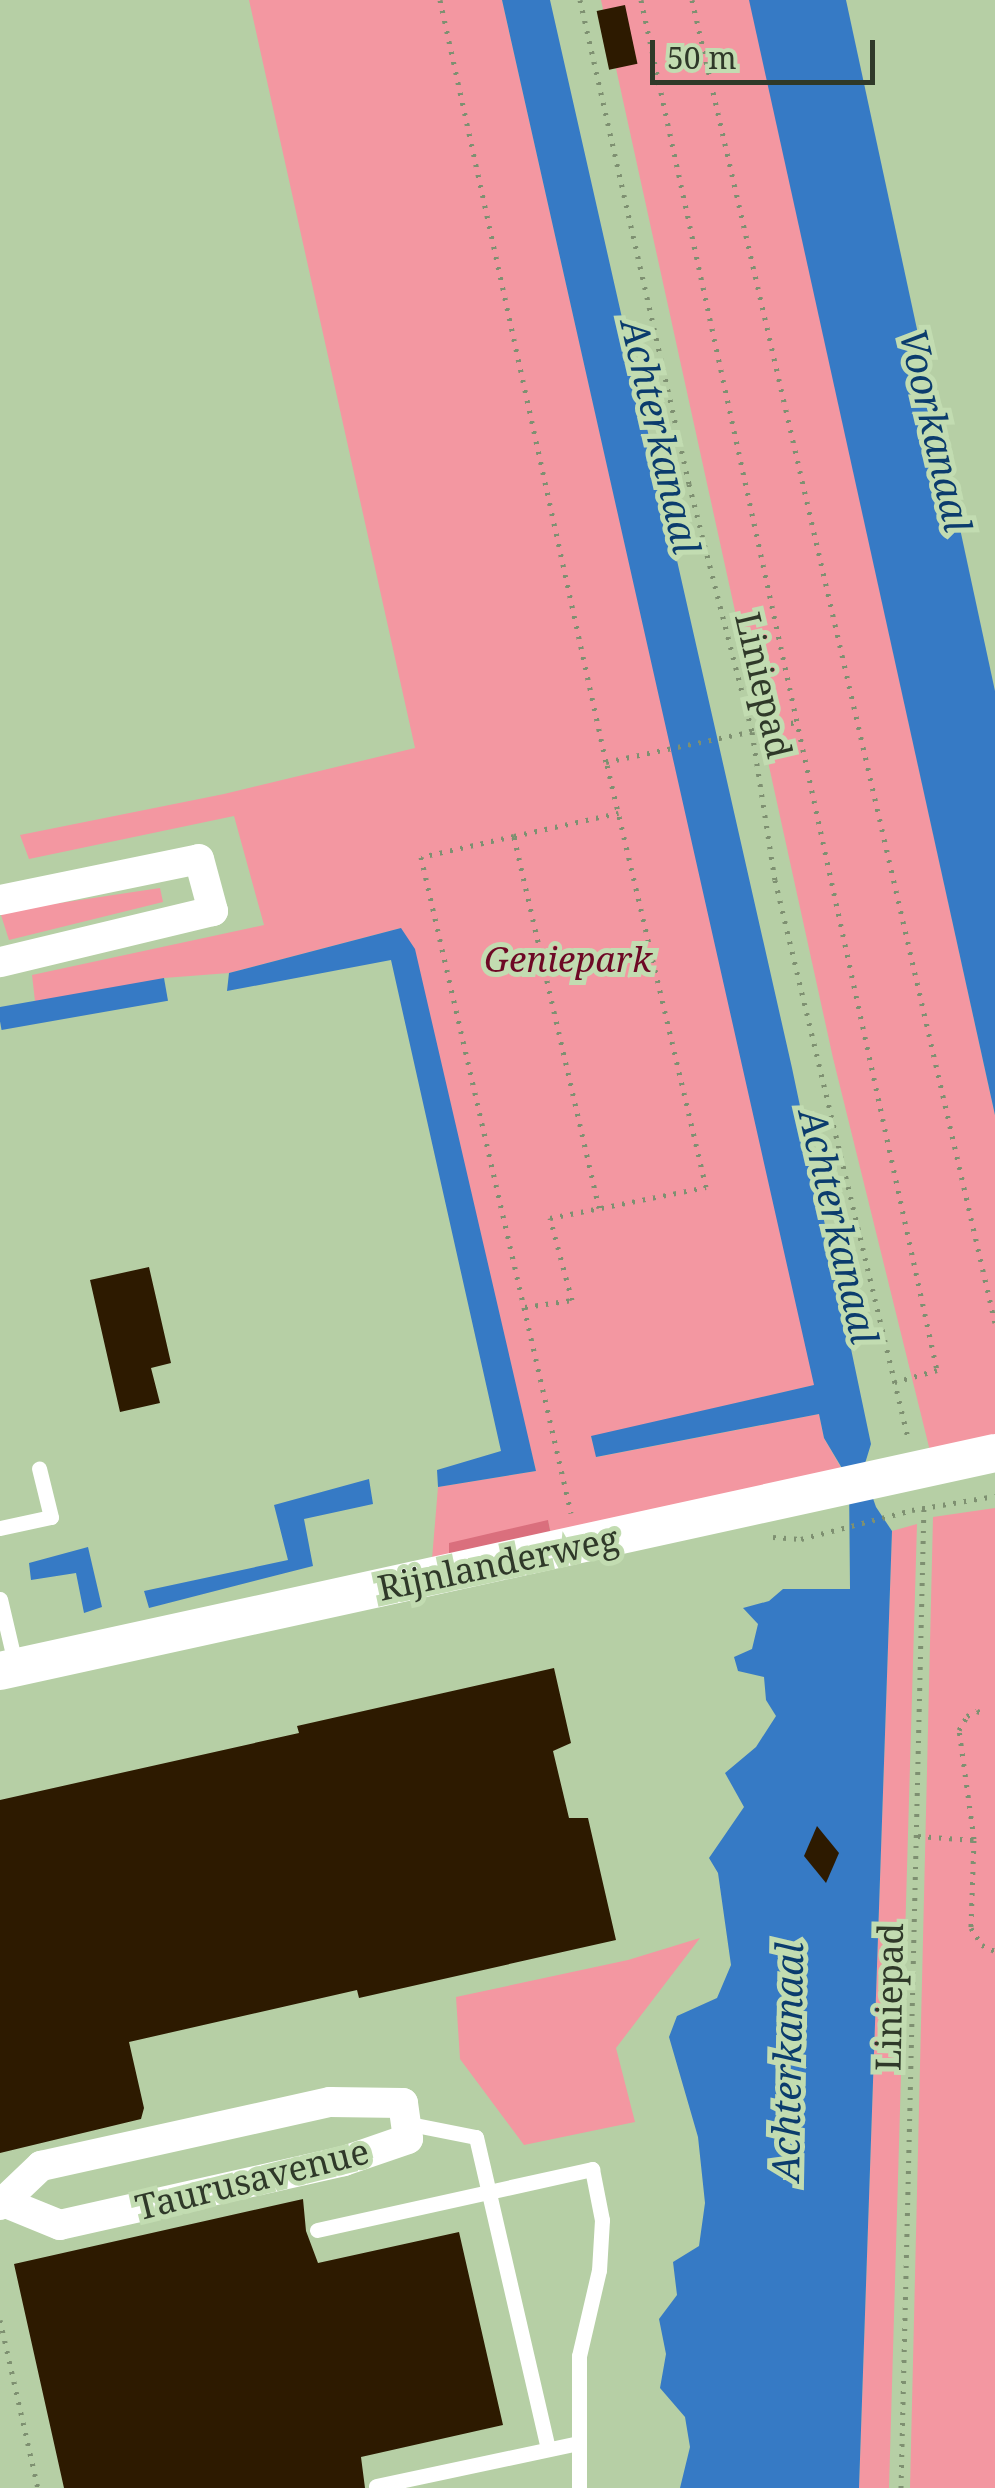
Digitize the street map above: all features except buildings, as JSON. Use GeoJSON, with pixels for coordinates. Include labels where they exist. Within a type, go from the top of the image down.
{"type":"FeatureCollection","features":[{"type":"Feature","properties":{"kind":"street"},"geometry":{"type":"LineString","coordinates":[[0,900],[199,859],[213,911],[0,962]]}},
{"type":"Feature","properties":{"kind":"street","name":"Rijnlanderweg"},"geometry":{"type":"LineString","coordinates":[[8,1669],[995,1453]]}},
{"type":"Feature","properties":{"kind":"street","name":"Taurusavenue"},"geometry":{"type":"LineString","coordinates":[[330,2102],[402,2104],[408,2139],[344,2161],[60,2225],[3,2204],[40,2166],[330,2102]]}},
{"type":"Feature","properties":{"kind":"lane"},"geometry":{"type":"LineString","coordinates":[[0,1528],[51,1516],[40,1468]]}},
{"type":"Feature","properties":{"kind":"lane"},"geometry":{"type":"LineString","coordinates":[[0,1599],[8,1669]]}},
{"type":"Feature","properties":{"kind":"lane"},"geometry":{"type":"LineString","coordinates":[[405,2123],[476,2137],[548,2449]]}},
{"type":"Feature","properties":{"kind":"lane"},"geometry":{"type":"LineString","coordinates":[[317,2230],[592,2168],[602,2220],[599,2270],[578,2356],[579,2488]]}},
{"type":"Feature","properties":{"kind":"lane"},"geometry":{"type":"LineString","coordinates":[[376,2486],[578,2443]]}},
{"type":"Feature","properties":{"kind":"path"},"geometry":{"type":"LineString","coordinates":[[440,0],[606,762],[706,1187],[550,1218],[572,1300],[524,1307]]}},
{"type":"Feature","properties":{"kind":"path","name":"Liniepad"},"geometry":{"type":"LineString","coordinates":[[580,0],[689,484],[752,732],[775,880],[896,1382],[937,1370],[796,722]]}},
{"type":"Feature","properties":{"kind":"path"},"geometry":{"type":"LineString","coordinates":[[606,762],[796,722],[641,0]]}},
{"type":"Feature","properties":{"kind":"path"},"geometry":{"type":"LineString","coordinates":[[692,0],[995,1323]]}},
{"type":"Feature","properties":{"kind":"path"},"geometry":{"type":"LineString","coordinates":[[578,1546],[422,857],[618,813]]}},
{"type":"Feature","properties":{"kind":"path"},"geometry":{"type":"LineString","coordinates":[[514,836],[600,1208]]}},
{"type":"Feature","properties":{"kind":"path"},"geometry":{"type":"LineString","coordinates":[[802,1539],[912,1510],[995,1496]]}},
{"type":"Feature","properties":{"kind":"path","name":"Liniepad"},"geometry":{"type":"LineString","coordinates":[[902,2488],[926,1508]]}},
{"type":"Feature","properties":{"kind":"path"},"geometry":{"type":"LineString","coordinates":[[986,1714],[977,1711],[967,1716],[960,1730],[974,1840],[971,1928],[982,1945],[995,1951]]}},
{"type":"Feature","properties":{"kind":"path"},"geometry":{"type":"LineString","coordinates":[[918,1836],[974,1840]]}},
{"type":"Feature","properties":{"kind":"path"},"geometry":{"type":"LineString","coordinates":[[0,2320],[38,2488]]}},
{"type":"Feature","properties":{"kind":"green space","name":"Geniepark"},"geometry":{"type":"Polygon","coordinates":[[[249,0],[502,0],[815,1385],[591,1437],[597,1457],[819,1414],[824,1438],[844,1473],[551,1535],[548,1521],[432,1559],[438,1487],[536,1471],[401,928],[229,973],[164,978],[36,1010],[32,975],[264,925],[234,816],[29,859],[20,835],[224,794],[415,748],[249,0]]]}},
{"type":"Feature","properties":{"kind":"green space"},"geometry":{"type":"Polygon","coordinates":[[[601,0],[750,0],[995,1115],[995,1438],[930,1451],[833,1058],[601,0]]]}},
{"type":"Feature","properties":{"kind":"green space"},"geometry":{"type":"Polygon","coordinates":[[[160,888],[163,902],[9,940],[0,912],[160,888]]]}},
{"type":"Feature","properties":{"kind":"green space"},"geometry":{"type":"Polygon","coordinates":[[[995,1508],[995,2488],[910,2488],[933,1517],[995,1508]]]}},
{"type":"Feature","properties":{"kind":"green space"},"geometry":{"type":"Polygon","coordinates":[[[917,1524],[889,2488],[859,2488],[892,1531],[917,1524]]]}},
{"type":"Feature","properties":{"kind":"green space"},"geometry":{"type":"Polygon","coordinates":[[[700,1938],[616,2048],[635,2122],[524,2145],[460,2059],[456,1997],[628,1960],[700,1938]]]}},
{"type":"Feature","properties":{"kind":"shaded area"},"geometry":{"type":"Polygon","coordinates":[[[548,1520],[551,1535],[449,1555],[449,1543],[548,1520]]]}},
{"type":"Feature","properties":{"kind":"water","name":"Achterkanaal"},"geometry":{"type":"Polygon","coordinates":[[[502,0],[550,0],[792,1068],[871,1444],[863,1470],[876,1507],[892,1531],[859,2488],[680,2488],[690,2447],[685,2417],[660,2388],[666,2354],[659,2319],[677,2295],[673,2262],[699,2246],[705,2203],[698,2137],[669,2037],[677,2016],[717,1998],[731,1965],[718,1873],[709,1858],[744,1807],[725,1773],[756,1747],[776,1716],[766,1700],[764,1677],[738,1671],[734,1657],[752,1649],[758,1624],[743,1608],[769,1601],[783,1589],[850,1589],[849,1480],[824,1438],[819,1414],[596,1457],[591,1436],[814,1385],[502,0]]]}},
{"type":"Feature","properties":{"kind":"water","name":"Voorkanaal"},"geometry":{"type":"Polygon","coordinates":[[[749,0],[846,0],[995,691],[995,1115],[749,0]]]}},
{"type":"Feature","properties":{"kind":"water"},"geometry":{"type":"Polygon","coordinates":[[[401,928],[415,949],[536,1471],[438,1487],[437,1470],[501,1451],[391,960],[227,991],[229,973],[401,928]]]}},
{"type":"Feature","properties":{"kind":"water"},"geometry":{"type":"Polygon","coordinates":[[[164,978],[168,1001],[2,1030],[0,1007],[164,978]]]}},
{"type":"Feature","properties":{"kind":"water"},"geometry":{"type":"Polygon","coordinates":[[[369,1479],[373,1504],[304,1519],[313,1566],[149,1608],[144,1591],[288,1560],[274,1505],[369,1479]]]}},
{"type":"Feature","properties":{"kind":"water"},"geometry":{"type":"Polygon","coordinates":[[[88,1547],[102,1607],[84,1613],[76,1573],[31,1580],[29,1563],[88,1547]]]}}]}
